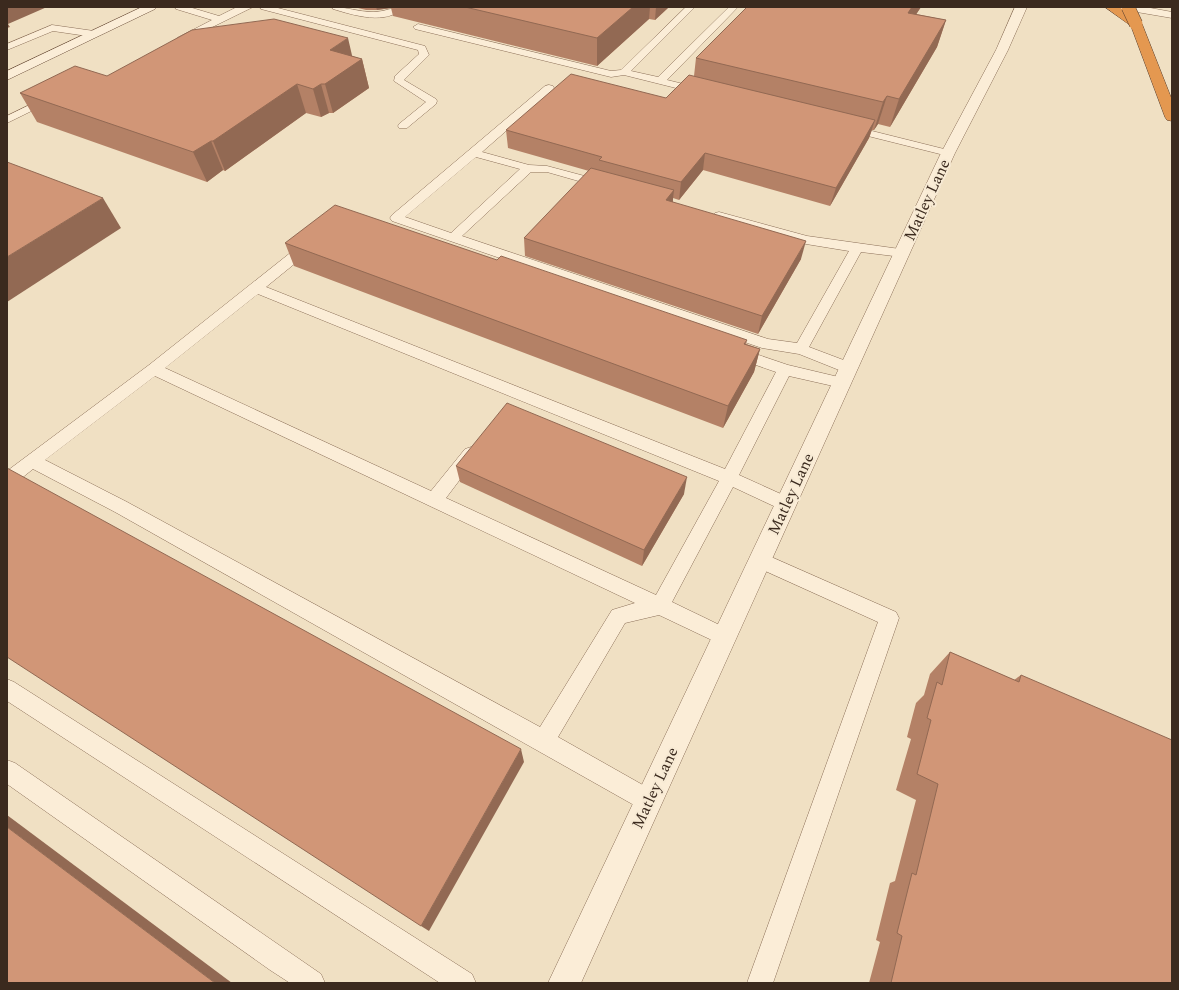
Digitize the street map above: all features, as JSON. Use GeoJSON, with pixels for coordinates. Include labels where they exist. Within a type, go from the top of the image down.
{"type":"FeatureCollection","features":[{"type":"Feature","properties":{"kind":"highway"},"geometry":{"type":"LineString","coordinates":[[1111,7],[1136,24]]}},
{"type":"Feature","properties":{"kind":"highway"},"geometry":{"type":"LineString","coordinates":[[1126,7],[1136,24],[1172,117]]}},
{"type":"Feature","properties":{"kind":"street"},"geometry":{"type":"LineString","coordinates":[[9,74],[151,7]]}},
{"type":"Feature","properties":{"kind":"street","name":"Matley Lane"},"geometry":{"type":"LineString","coordinates":[[564,983],[948,153],[1002,50],[1021,7]]}},
{"type":"Feature","properties":{"kind":"street"},"geometry":{"type":"LineString","coordinates":[[1126,7],[1172,15]]}},
{"type":"Feature","properties":{"kind":"lane"},"geometry":{"type":"LineString","coordinates":[[179,7],[220,19]]}},
{"type":"Feature","properties":{"kind":"lane"},"geometry":{"type":"LineString","coordinates":[[173,43],[240,9],[249,7]]}},
{"type":"Feature","properties":{"kind":"lane"},"geometry":{"type":"LineString","coordinates":[[264,7],[422,48],[424,55],[399,78],[399,81],[432,101],[431,104],[403,126]]}},
{"type":"Feature","properties":{"kind":"lane"},"geometry":{"type":"LineString","coordinates":[[336,7],[374,15],[388,14],[400,7]]}},
{"type":"Feature","properties":{"kind":"lane"},"geometry":{"type":"LineString","coordinates":[[624,72],[691,7]]}},
{"type":"Feature","properties":{"kind":"lane"},"geometry":{"type":"LineString","coordinates":[[660,81],[734,7]]}},
{"type":"Feature","properties":{"kind":"lane"},"geometry":{"type":"LineString","coordinates":[[418,27],[611,74],[624,72],[714,94]]}},
{"type":"Feature","properties":{"kind":"lane"},"geometry":{"type":"LineString","coordinates":[[7,47],[52,28],[94,34]]}},
{"type":"Feature","properties":{"kind":"lane"},"geometry":{"type":"LineString","coordinates":[[549,88],[396,218],[767,344],[802,350],[845,376]]}},
{"type":"Feature","properties":{"kind":"lane"},"geometry":{"type":"LineString","coordinates":[[7,120],[62,92]]}},
{"type":"Feature","properties":{"kind":"lane"},"geometry":{"type":"LineString","coordinates":[[835,125],[948,153]]}},
{"type":"Feature","properties":{"kind":"lane"},"geometry":{"type":"LineString","coordinates":[[474,153],[528,168],[547,168],[613,187]]}},
{"type":"Feature","properties":{"kind":"lane"},"geometry":{"type":"LineString","coordinates":[[453,238],[528,168]]}},
{"type":"Feature","properties":{"kind":"lane"},"geometry":{"type":"LineString","coordinates":[[709,213],[806,240],[902,253]]}},
{"type":"Feature","properties":{"kind":"lane"},"geometry":{"type":"LineString","coordinates":[[7,480],[154,369],[321,236]]}},
{"type":"Feature","properties":{"kind":"lane"},"geometry":{"type":"LineString","coordinates":[[802,350],[857,248]]}},
{"type":"Feature","properties":{"kind":"lane"},"geometry":{"type":"LineString","coordinates":[[256,288],[513,399],[729,478],[786,504]]}},
{"type":"Feature","properties":{"kind":"lane"},"geometry":{"type":"LineString","coordinates":[[726,349],[786,370],[845,376]]}},
{"type":"Feature","properties":{"kind":"lane"},"geometry":{"type":"LineString","coordinates":[[154,369],[725,636]]}},
{"type":"Feature","properties":{"kind":"lane"},"geometry":{"type":"LineString","coordinates":[[544,741],[619,616],[660,606],[786,370]]}},
{"type":"Feature","properties":{"kind":"lane"},"geometry":{"type":"LineString","coordinates":[[434,500],[480,441]]}},
{"type":"Feature","properties":{"kind":"lane"},"geometry":{"type":"LineString","coordinates":[[32,461],[122,506],[649,801]]}},
{"type":"Feature","properties":{"kind":"lane"},"geometry":{"type":"LineString","coordinates":[[760,560],[890,618],[760,983]]}},
{"type":"Feature","properties":{"kind":"lane"},"geometry":{"type":"LineString","coordinates":[[7,689],[463,983]]}},
{"type":"Feature","properties":{"kind":"lane"},"geometry":{"type":"LineString","coordinates":[[7,771],[312,983]]}},
{"type":"Feature","properties":{"kind":"building"},"geometry":{"type":"Polygon","coordinates":[[[465,7],[633,7],[597,38],[465,7]]]}},
{"type":"Feature","properties":{"kind":"building"},"geometry":{"type":"Polygon","coordinates":[[[747,7],[912,7],[908,13],[946,20],[899,99],[887,96],[883,102],[696,58],[747,7]]]}},
{"type":"Feature","properties":{"kind":"building"},"geometry":{"type":"Polygon","coordinates":[[[274,19],[348,38],[330,50],[362,59],[325,84],[321,84],[313,89],[297,84],[213,141],[193,152],[20,93],[75,66],[107,76],[192,30],[274,19]]]}},
{"type":"Feature","properties":{"kind":"building"},"geometry":{"type":"Polygon","coordinates":[[[571,74],[666,98],[689,75],[875,120],[836,188],[705,153],[681,182],[599,160],[602,157],[506,130],[571,74]]]}},
{"type":"Feature","properties":{"kind":"building"},"geometry":{"type":"Polygon","coordinates":[[[7,162],[103,198],[7,257],[7,162]]]}},
{"type":"Feature","properties":{"kind":"building"},"geometry":{"type":"Polygon","coordinates":[[[591,168],[674,190],[666,200],[806,241],[762,316],[524,238],[591,168]]]}},
{"type":"Feature","properties":{"kind":"building"},"geometry":{"type":"Polygon","coordinates":[[[335,205],[497,260],[501,256],[747,340],[744,344],[760,349],[728,406],[285,243],[335,205]]]}},
{"type":"Feature","properties":{"kind":"building"},"geometry":{"type":"Polygon","coordinates":[[[507,403],[687,477],[644,550],[456,466],[507,403]]]}},
{"type":"Feature","properties":{"kind":"building"},"geometry":{"type":"Polygon","coordinates":[[[7,468],[521,749],[421,926],[7,657],[7,468]]]}},
{"type":"Feature","properties":{"kind":"building"},"geometry":{"type":"Polygon","coordinates":[[[950,652],[1019,682],[1021,675],[1172,740],[1172,983],[891,983],[902,936],[897,933],[912,873],[916,875],[938,784],[917,774],[931,720],[927,718],[937,682],[942,685],[950,652]]]}},
{"type":"Feature","properties":{"kind":"building"},"geometry":{"type":"Polygon","coordinates":[[[7,827],[215,983],[7,983],[7,827]]]}}]}
